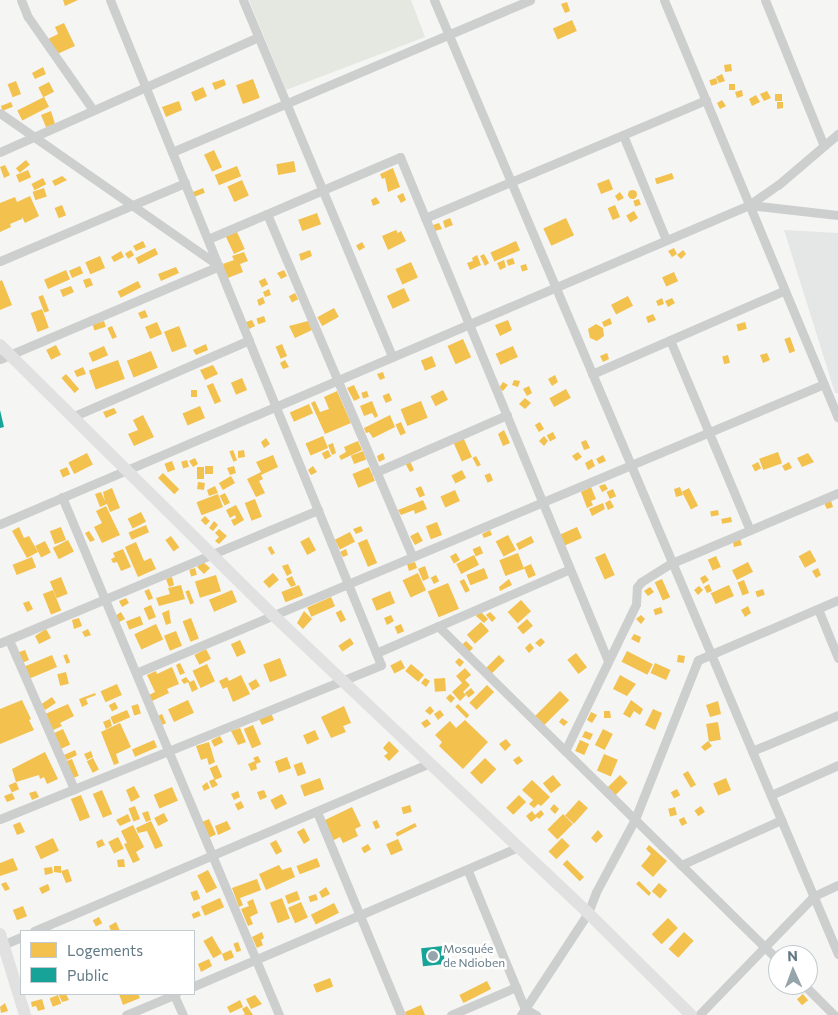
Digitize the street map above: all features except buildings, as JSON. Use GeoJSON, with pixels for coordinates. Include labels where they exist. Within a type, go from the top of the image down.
{"type":"FeatureCollection","features":[{"type":"Feature","properties":{"kind":"main road"},"geometry":{"type":"LineString","coordinates":[[0,345],[5,357],[72,417],[273,615],[588,913],[691,1015]]}},
{"type":"Feature","properties":{"kind":"main road"},"geometry":{"type":"LineString","coordinates":[[1,941],[25,1015]]}},
{"type":"Feature","properties":{"kind":"street"},"geometry":{"type":"LineString","coordinates":[[21,0],[28,17],[93,110]]}},
{"type":"Feature","properties":{"kind":"street"},"geometry":{"type":"LineString","coordinates":[[0,818],[381,665],[110,0]]}},
{"type":"Feature","properties":{"kind":"street"},"geometry":{"type":"LineString","coordinates":[[243,0],[392,357]]}},
{"type":"Feature","properties":{"kind":"street"},"geometry":{"type":"LineString","coordinates":[[434,0],[838,954]]}},
{"type":"Feature","properties":{"kind":"street"},"geometry":{"type":"LineString","coordinates":[[172,152],[530,0]]}},
{"type":"Feature","properties":{"kind":"street"},"geometry":{"type":"LineString","coordinates":[[664,0],[837,412]]}},
{"type":"Feature","properties":{"kind":"street"},"geometry":{"type":"LineString","coordinates":[[765,0],[824,146]]}},
{"type":"Feature","properties":{"kind":"street"},"geometry":{"type":"LineString","coordinates":[[0,152],[258,37]]}},
{"type":"Feature","properties":{"kind":"street"},"geometry":{"type":"LineString","coordinates":[[425,218],[706,100]]}},
{"type":"Feature","properties":{"kind":"street"},"geometry":{"type":"LineString","coordinates":[[0,113],[219,266]]}},
{"type":"Feature","properties":{"kind":"street"},"geometry":{"type":"LineString","coordinates":[[0,524],[749,205],[778,185],[838,134]]}},
{"type":"Feature","properties":{"kind":"street"},"geometry":{"type":"LineString","coordinates":[[624,135],[666,240]]}},
{"type":"Feature","properties":{"kind":"street"},"geometry":{"type":"LineString","coordinates":[[208,239],[400,157],[608,661]]}},
{"type":"Feature","properties":{"kind":"street"},"geometry":{"type":"LineString","coordinates":[[0,261],[185,183]]}},
{"type":"Feature","properties":{"kind":"street"},"geometry":{"type":"LineString","coordinates":[[749,205],[838,215]]}},
{"type":"Feature","properties":{"kind":"street"},"geometry":{"type":"LineString","coordinates":[[267,214],[412,556]]}},
{"type":"Feature","properties":{"kind":"street"},"geometry":{"type":"LineString","coordinates":[[5,357],[219,266]]}},
{"type":"Feature","properties":{"kind":"street"},"geometry":{"type":"LineString","coordinates":[[592,374],[785,290]]}},
{"type":"Feature","properties":{"kind":"street"},"geometry":{"type":"LineString","coordinates":[[72,417],[249,340]]}},
{"type":"Feature","properties":{"kind":"street"},"geometry":{"type":"LineString","coordinates":[[670,340],[750,530]]}},
{"type":"Feature","properties":{"kind":"street"},"geometry":{"type":"LineString","coordinates":[[136,672],[824,384]]}},
{"type":"Feature","properties":{"kind":"street"},"geometry":{"type":"LineString","coordinates":[[376,472],[506,416]]}},
{"type":"Feature","properties":{"kind":"street"},"geometry":{"type":"LineString","coordinates":[[565,751],[636,604],[638,587],[641,582],[672,563],[838,493]]}},
{"type":"Feature","properties":{"kind":"street"},"geometry":{"type":"LineString","coordinates":[[62,497],[279,1015]]}},
{"type":"Feature","properties":{"kind":"street"},"geometry":{"type":"LineString","coordinates":[[0,643],[318,510]]}},
{"type":"Feature","properties":{"kind":"street"},"geometry":{"type":"LineString","coordinates":[[376,653],[570,569]]}},
{"type":"Feature","properties":{"kind":"street"},"geometry":{"type":"LineString","coordinates":[[523,1012],[588,913],[596,892],[635,819],[698,660],[838,600]]}},
{"type":"Feature","properties":{"kind":"street"},"geometry":{"type":"LineString","coordinates":[[818,609],[838,658]]}},
{"type":"Feature","properties":{"kind":"street"},"geometry":{"type":"LineString","coordinates":[[438,626],[768,950]]}},
{"type":"Feature","properties":{"kind":"street"},"geometry":{"type":"LineString","coordinates":[[9,640],[74,789]]}},
{"type":"Feature","properties":{"kind":"street"},"geometry":{"type":"LineString","coordinates":[[752,751],[838,715]]}},
{"type":"Feature","properties":{"kind":"street"},"geometry":{"type":"LineString","coordinates":[[36,930],[430,763]]}},
{"type":"Feature","properties":{"kind":"street"},"geometry":{"type":"LineString","coordinates":[[771,795],[838,765]]}},
{"type":"Feature","properties":{"kind":"street"},"geometry":{"type":"LineString","coordinates":[[317,812],[401,1015]]}},
{"type":"Feature","properties":{"kind":"street"},"geometry":{"type":"LineString","coordinates":[[682,865],[781,820]]}},
{"type":"Feature","properties":{"kind":"street"},"geometry":{"type":"LineString","coordinates":[[195,986],[519,848]]}},
{"type":"Feature","properties":{"kind":"street"},"geometry":{"type":"LineString","coordinates":[[468,871],[516,987],[523,1012]]}},
{"type":"Feature","properties":{"kind":"street"},"geometry":{"type":"LineString","coordinates":[[699,1015],[814,896],[838,885]]}},
{"type":"Feature","properties":{"kind":"street"},"geometry":{"type":"LineString","coordinates":[[1,941],[20,937]]}},
{"type":"Feature","properties":{"kind":"street"},"geometry":{"type":"LineString","coordinates":[[451,1015],[516,987]]}},
{"type":"Feature","properties":{"kind":"street"},"geometry":{"type":"LineString","coordinates":[[126,1015],[173,995]]}},
{"type":"Feature","properties":{"kind":"street"},"geometry":{"type":"LineString","coordinates":[[175,995],[183,1015]]}},
{"type":"Feature","properties":{"kind":"street"},"geometry":{"type":"LineString","coordinates":[[814,995],[834,1015]]}},
{"type":"Feature","properties":{"kind":"street"},"geometry":{"type":"LineString","coordinates":[[523,1012],[536,1015]]}},
{"type":"Feature","properties":{"kind":"shaded area"},"geometry":{"type":"Polygon","coordinates":[[[249,0],[411,0],[425,37],[286,90],[249,0]]]}},
{"type":"Feature","properties":{"kind":"shaded area"},"geometry":{"type":"Polygon","coordinates":[[[784,230],[838,233],[838,393],[835,393],[784,230]]]}},
{"type":"Feature","properties":{"kind":"place","name":"Mosquée de Ndioben"},"geometry":{"type":"Point","coordinates":[433,956]}}]}
